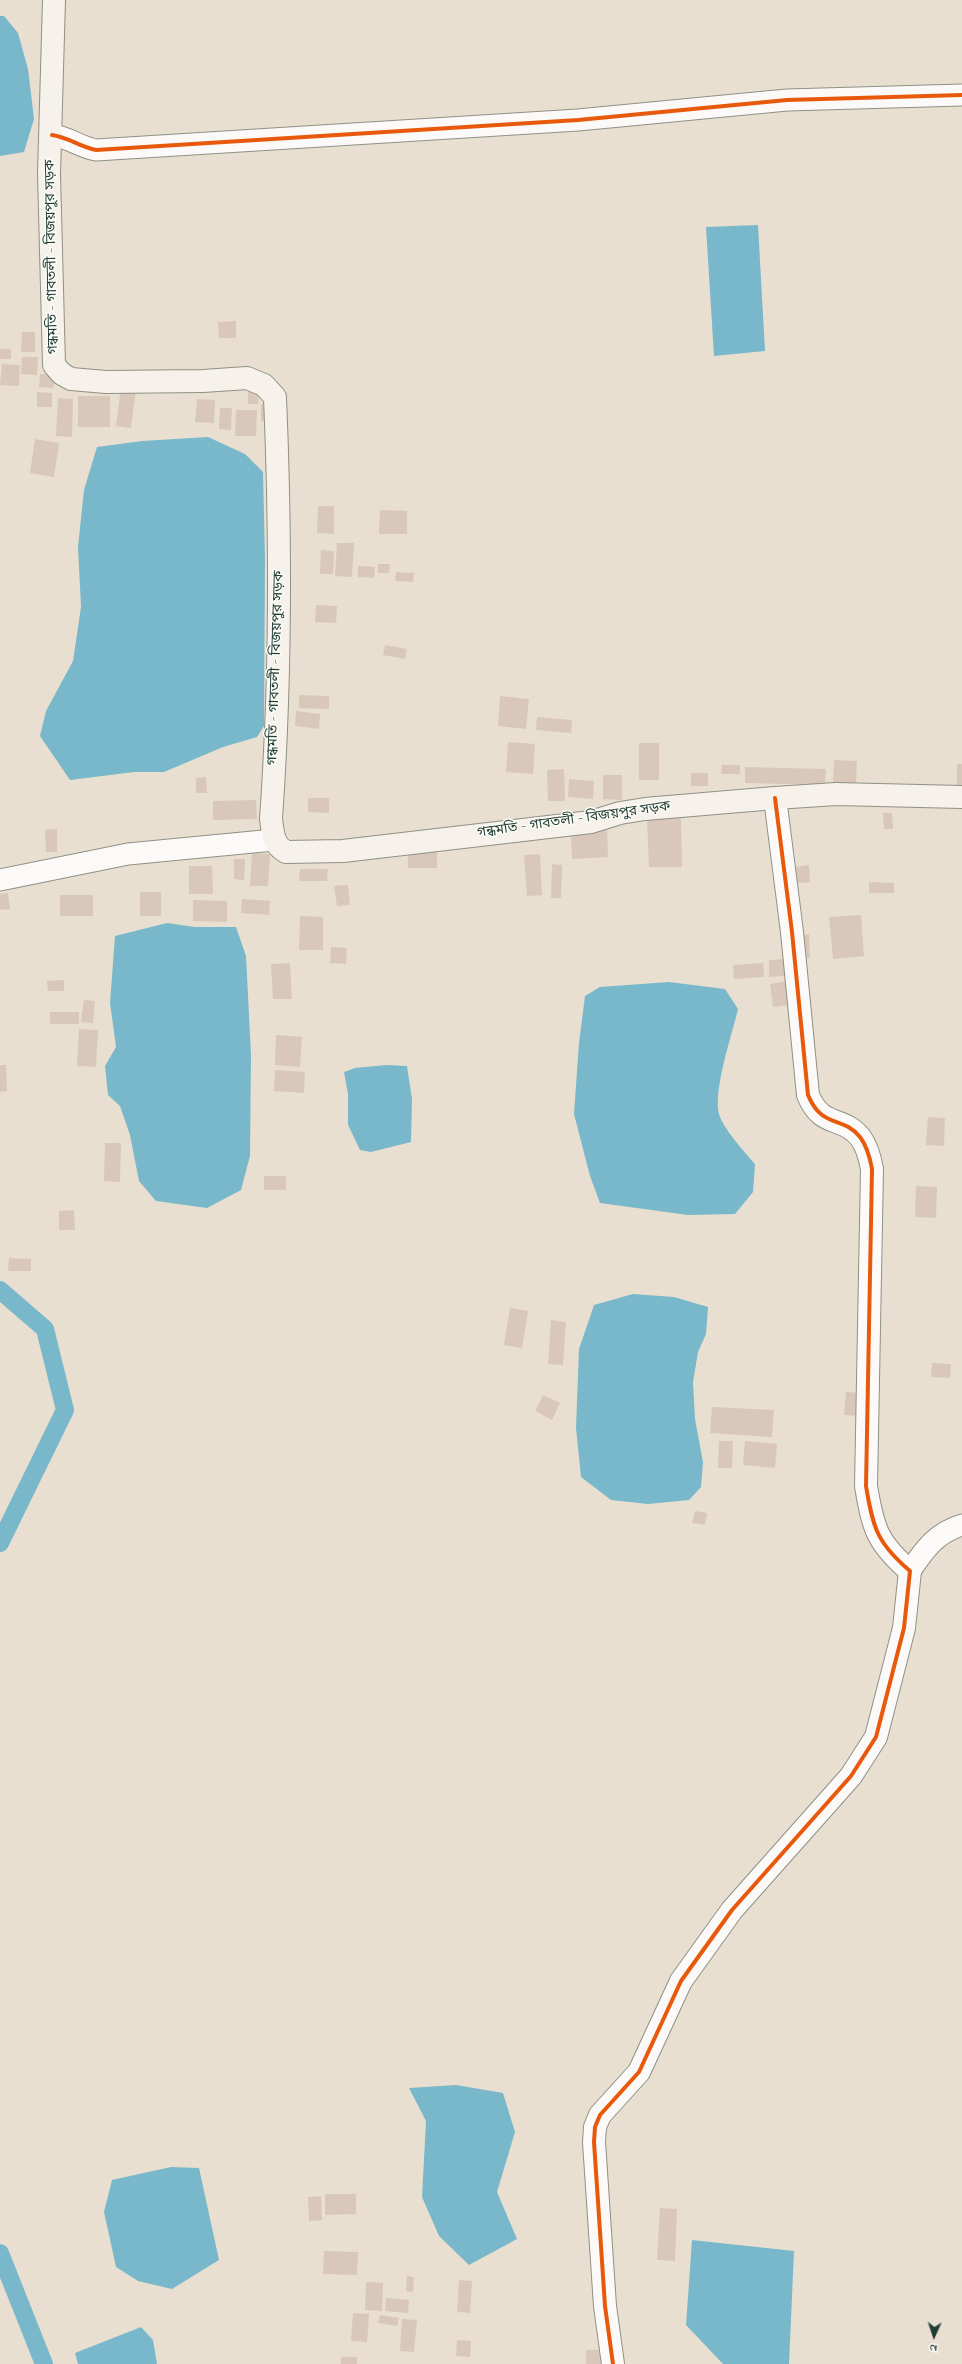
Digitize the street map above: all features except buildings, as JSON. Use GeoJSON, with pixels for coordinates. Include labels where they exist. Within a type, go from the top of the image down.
{"type":"FeatureCollection","features":[{"type":"Feature","properties":{"kind":"main road","name":"গন্ধমতি - গাবতলী - বিজয়পুর সড়ক"},"geometry":{"type":"LineString","coordinates":[[54,0],[52,135],[49,174],[54,365],[62,374],[71,379],[106,382],[203,381],[247,378],[264,385],[275,397],[280,510],[280,596],[271,819],[274,840],[279,848],[286,852],[343,851],[591,822],[620,813],[775,798],[836,794],[962,797]]}},
{"type":"Feature","properties":{"kind":"street"},"geometry":{"type":"LineString","coordinates":[[52,135],[62,137],[80,146],[96,150],[578,120],[787,100],[962,95]]}},
{"type":"Feature","properties":{"kind":"street"},"geometry":{"type":"LineString","coordinates":[[775,798],[792,932],[808,1095],[814,1109],[826,1118],[843,1124],[859,1136],[868,1152],[872,1169],[866,1486],[877,1532],[891,1554],[910,1571]]}},
{"type":"Feature","properties":{"kind":"street"},"geometry":{"type":"LineString","coordinates":[[0,880],[128,854],[274,840]]}},
{"type":"Feature","properties":{"kind":"street"},"geometry":{"type":"LineString","coordinates":[[613,2364],[605,2306],[594,2142],[600,2115],[639,2072],[681,1981],[732,1910],[851,1776],[876,1737],[904,1628],[910,1571],[927,1545],[950,1528],[962,1525]]}},
{"type":"Feature","properties":{"kind":"water"},"geometry":{"type":"Polygon","coordinates":[[[0,16],[4,16],[18,33],[28,69],[34,119],[24,152],[0,156],[0,16]]]}},
{"type":"Feature","properties":{"kind":"water"},"geometry":{"type":"Polygon","coordinates":[[[758,225],[765,351],[714,356],[706,227],[758,225]]]}},
{"type":"Feature","properties":{"kind":"water"},"geometry":{"type":"Polygon","coordinates":[[[208,437],[245,454],[263,472],[265,559],[264,726],[257,737],[223,747],[164,772],[134,772],[70,780],[40,736],[46,711],[73,661],[81,607],[78,547],[84,490],[97,447],[142,441],[208,437]]]}},
{"type":"Feature","properties":{"kind":"water"},"geometry":{"type":"Polygon","coordinates":[[[167,923],[195,927],[236,927],[246,956],[251,1055],[250,1156],[241,1190],[207,1208],[156,1201],[139,1181],[130,1135],[120,1106],[108,1095],[105,1066],[116,1047],[110,1003],[115,936],[167,923]]]}},
{"type":"Feature","properties":{"kind":"water"},"geometry":{"type":"Polygon","coordinates":[[[669,982],[725,989],[738,1009],[721,1077],[718,1104],[719,1114],[735,1140],[755,1164],[753,1192],[735,1214],[688,1215],[600,1203],[590,1176],[574,1114],[579,1043],[585,996],[600,987],[669,982]]]}},
{"type":"Feature","properties":{"kind":"water"},"geometry":{"type":"Polygon","coordinates":[[[386,1065],[407,1066],[412,1099],[411,1142],[371,1152],[360,1150],[348,1125],[348,1094],[344,1072],[355,1068],[386,1065]]]}},
{"type":"Feature","properties":{"kind":"water"},"geometry":{"type":"Polygon","coordinates":[[[633,1294],[674,1297],[708,1307],[706,1334],[698,1352],[693,1382],[695,1419],[703,1462],[701,1487],[689,1500],[648,1504],[611,1500],[581,1477],[576,1428],[579,1349],[594,1305],[633,1294]]]}},
{"type":"Feature","properties":{"kind":"water"},"geometry":{"type":"Polygon","coordinates":[[[456,2085],[503,2093],[515,2132],[497,2192],[517,2239],[469,2265],[439,2236],[422,2197],[426,2121],[409,2088],[456,2085]]]}},
{"type":"Feature","properties":{"kind":"water"},"geometry":{"type":"Polygon","coordinates":[[[171,2167],[199,2168],[219,2260],[172,2289],[138,2281],[116,2267],[104,2212],[112,2180],[171,2167]]]}},
{"type":"Feature","properties":{"kind":"water"},"geometry":{"type":"Polygon","coordinates":[[[692,2240],[794,2251],[789,2364],[723,2364],[686,2325],[692,2240]]]}},
{"type":"Feature","properties":{"kind":"water"},"geometry":{"type":"Polygon","coordinates":[[[141,2327],[153,2340],[157,2364],[78,2364],[75,2353],[141,2327]]]}},
{"type":"Feature","properties":{"kind":"waterway"},"geometry":{"type":"LineString","coordinates":[[0,1290],[45,1329],[65,1410],[0,1543]]}},
{"type":"Feature","properties":{"kind":"waterway"},"geometry":{"type":"LineString","coordinates":[[0,2253],[44,2364]]}},
{"type":"Feature","properties":{"kind":"cycle path"},"geometry":{"type":"LineString","coordinates":[[52,135],[96,150],[578,120],[787,100],[962,95]]}},
{"type":"Feature","properties":{"kind":"cycle path"},"geometry":{"type":"LineString","coordinates":[[613,2364],[605,2306],[594,2142],[595,2127],[600,2115],[639,2072],[681,1981],[732,1910],[851,1776],[876,1737],[904,1628],[910,1571],[890,1552],[878,1534],[871,1513],[866,1486],[872,1169],[868,1152],[860,1137],[853,1130],[820,1113],[808,1095],[792,932],[775,798]]}}]}
